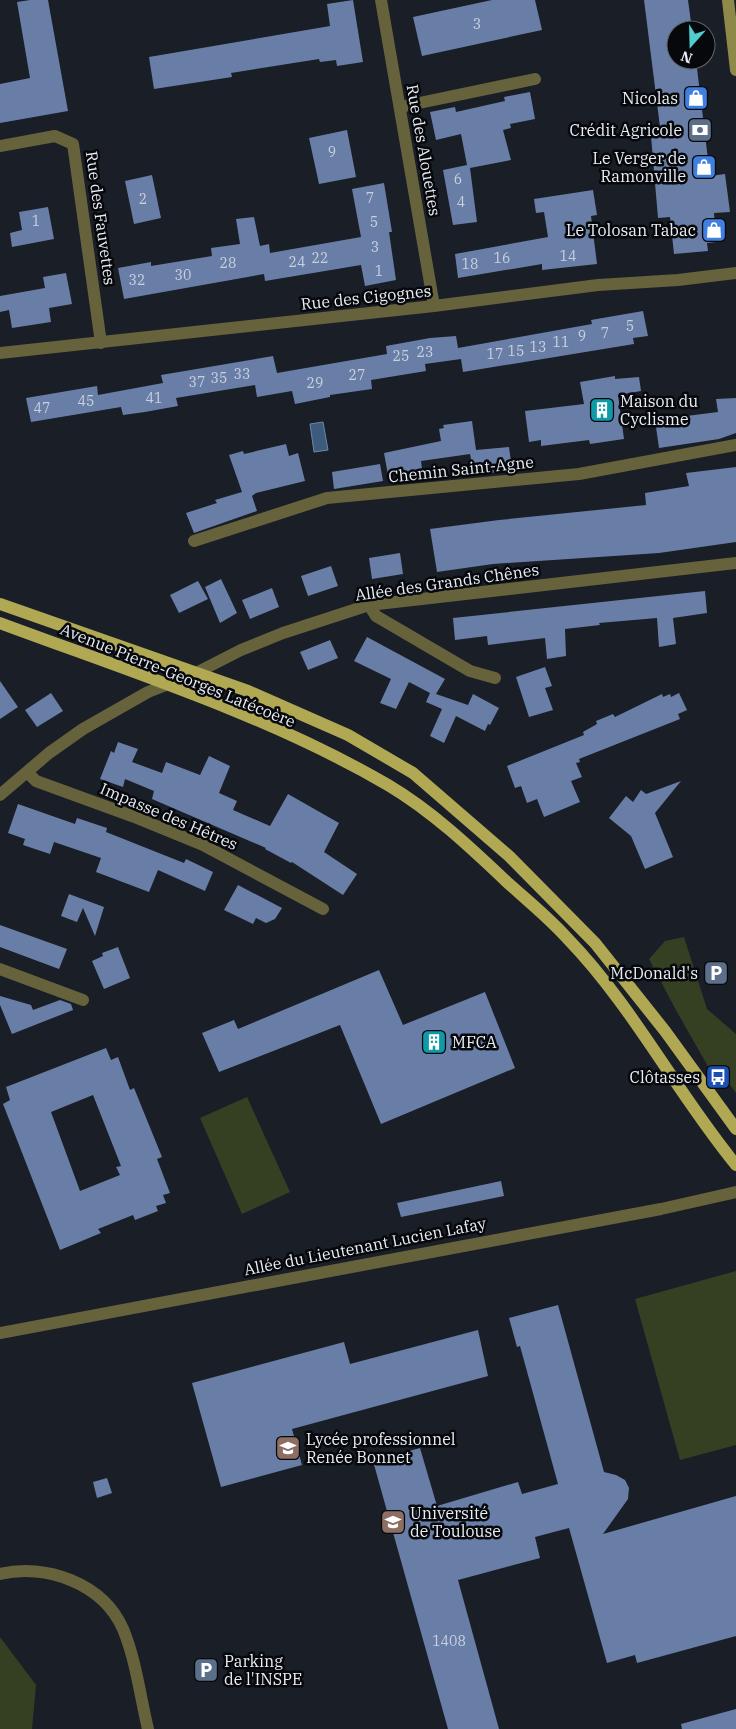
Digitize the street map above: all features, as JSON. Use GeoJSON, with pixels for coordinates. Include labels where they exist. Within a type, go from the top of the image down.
{"type":"FeatureCollection","features":[{"type":"Feature","properties":{"kind":"main road"},"geometry":{"type":"LineString","coordinates":[[728,0],[736,70]]}},
{"type":"Feature","properties":{"kind":"main road","name":"Avenue Pierre-Georges Latécoère"},"geometry":{"type":"LineString","coordinates":[[0,604],[194,674],[248,691],[348,735],[413,773],[509,856],[595,943],[665,1031],[736,1128]]}},
{"type":"Feature","properties":{"kind":"main road","name":"Avenue Pierre-Georges Latécoère"},"geometry":{"type":"LineString","coordinates":[[0,623],[166,685],[286,734],[388,785],[425,811],[472,849],[567,938],[607,984],[736,1165]]}},
{"type":"Feature","properties":{"kind":"street","name":"Rue des Alouettes"},"geometry":{"type":"LineString","coordinates":[[381,0],[434,306]]}},
{"type":"Feature","properties":{"kind":"street"},"geometry":{"type":"LineString","coordinates":[[400,107],[535,79]]}},
{"type":"Feature","properties":{"kind":"street","name":"Rue des Fauvettes"},"geometry":{"type":"LineString","coordinates":[[0,146],[55,136],[73,144],[101,343]]}},
{"type":"Feature","properties":{"kind":"street","name":"Rue des Cigognes"},"geometry":{"type":"LineString","coordinates":[[0,353],[434,306],[598,285],[678,280],[736,273]]}},
{"type":"Feature","properties":{"kind":"street","name":"Chemin Saint-Agne"},"geometry":{"type":"LineString","coordinates":[[194,542],[327,498],[579,474],[736,445]]}},
{"type":"Feature","properties":{"kind":"street","name":"Allée des Grands Chênes"},"geometry":{"type":"LineString","coordinates":[[0,795],[49,753],[83,729],[148,692],[194,674],[241,650],[283,633],[369,605],[736,563]]}},
{"type":"Feature","properties":{"kind":"street"},"geometry":{"type":"LineString","coordinates":[[369,605],[376,616],[470,671],[495,678]]}},
{"type":"Feature","properties":{"kind":"street","name":"Impasse des Hêtres"},"geometry":{"type":"LineString","coordinates":[[27,772],[36,781],[132,816],[203,845],[323,909]]}},
{"type":"Feature","properties":{"kind":"street"},"geometry":{"type":"LineString","coordinates":[[0,969],[83,1000]]}},
{"type":"Feature","properties":{"kind":"street","name":"Allée du Lieutenant Lucien Lafay"},"geometry":{"type":"LineString","coordinates":[[0,1332],[661,1209],[736,1192]]}},
{"type":"Feature","properties":{"kind":"street"},"geometry":{"type":"LineString","coordinates":[[0,1574],[13,1570],[39,1570],[62,1576],[85,1587],[104,1603],[122,1627],[133,1664],[148,1729]]}},
{"type":"Feature","properties":{"kind":"green space"},"geometry":{"type":"Polygon","coordinates":[[[684,937],[707,1009],[736,1034],[736,1093],[719,1070],[710,1070],[649,959],[665,941],[684,937]]]}},
{"type":"Feature","properties":{"kind":"green space"},"geometry":{"type":"Polygon","coordinates":[[[247,1097],[290,1192],[242,1214],[200,1118],[247,1097]]]}},
{"type":"Feature","properties":{"kind":"green space"},"geometry":{"type":"Polygon","coordinates":[[[736,1271],[736,1445],[680,1460],[635,1299],[736,1271]]]}},
{"type":"Feature","properties":{"kind":"green space"},"geometry":{"type":"Polygon","coordinates":[[[0,1637],[36,1685],[32,1729],[0,1729],[0,1637]]]}},
{"type":"Feature","properties":{"kind":"water"},"geometry":{"type":"Polygon","coordinates":[[[323,422],[328,450],[314,452],[310,424],[323,422]]]}},
{"type":"Feature","properties":{"kind":"building"},"geometry":{"type":"Polygon","coordinates":[[[48,0],[68,111],[0,123],[0,84],[30,78],[17,2],[48,0]]]}},
{"type":"Feature","properties":{"kind":"building"},"geometry":{"type":"Polygon","coordinates":[[[353,0],[363,62],[337,66],[336,60],[320,62],[319,59],[231,73],[232,77],[154,89],[149,57],[330,26],[327,4],[353,0]]]}},
{"type":"Feature","properties":{"kind":"building"},"geometry":{"type":"Polygon","coordinates":[[[492,0],[535,0],[542,30],[422,56],[413,17],[492,0]]]}},
{"type":"Feature","properties":{"kind":"building"},"geometry":{"type":"Polygon","coordinates":[[[644,0],[688,0],[691,20],[666,20],[666,70],[697,70],[710,176],[725,174],[730,212],[714,213],[716,242],[707,243],[708,251],[674,254],[670,217],[658,218],[651,136],[661,135],[644,0]]]}},
{"type":"Feature","properties":{"kind":"building"},"geometry":{"type":"Polygon","coordinates":[[[530,92],[535,119],[510,124],[511,128],[503,130],[511,160],[470,168],[477,222],[453,225],[443,170],[467,165],[461,134],[436,140],[430,112],[455,107],[456,112],[505,101],[504,97],[530,92]]]}},
{"type":"Feature","properties":{"kind":"building"},"geometry":{"type":"Polygon","coordinates":[[[347,130],[356,177],[319,184],[309,138],[347,130]]]}},
{"type":"Feature","properties":{"kind":"building"},"geometry":{"type":"Polygon","coordinates":[[[152,175],[161,218],[134,224],[125,181],[152,175]]]}},
{"type":"Feature","properties":{"kind":"building"},"geometry":{"type":"Polygon","coordinates":[[[384,183],[392,232],[389,232],[396,280],[365,286],[361,265],[265,281],[264,274],[124,299],[118,268],[151,262],[151,266],[212,256],[211,248],[240,244],[236,219],[254,217],[260,246],[269,244],[270,253],[361,237],[352,189],[384,183]]]}},
{"type":"Feature","properties":{"kind":"building"},"geometry":{"type":"Polygon","coordinates":[[[593,190],[597,215],[591,216],[597,264],[542,270],[542,264],[458,278],[455,254],[548,237],[544,212],[536,213],[534,199],[593,190]]]}},
{"type":"Feature","properties":{"kind":"building"},"geometry":{"type":"Polygon","coordinates":[[[48,207],[54,239],[12,247],[10,233],[22,230],[19,212],[48,207]]]}},
{"type":"Feature","properties":{"kind":"building"},"geometry":{"type":"Polygon","coordinates":[[[66,273],[72,304],[49,308],[51,322],[12,328],[9,310],[0,312],[0,296],[45,288],[43,277],[66,273]]]}},
{"type":"Feature","properties":{"kind":"building"},"geometry":{"type":"Polygon","coordinates":[[[643,311],[648,336],[633,338],[634,344],[463,372],[461,359],[425,364],[426,371],[371,380],[372,389],[330,395],[330,397],[295,404],[292,391],[257,397],[255,385],[176,398],[178,406],[145,412],[123,415],[121,407],[31,422],[26,398],[97,386],[98,395],[163,383],[161,375],[273,356],[277,373],[387,354],[386,346],[430,338],[456,336],[458,348],[592,324],[591,320],[643,311]]]}},
{"type":"Feature","properties":{"kind":"building"},"geometry":{"type":"Polygon","coordinates":[[[615,376],[615,379],[639,377],[641,391],[618,395],[624,439],[590,444],[589,440],[541,446],[541,440],[529,442],[525,411],[584,404],[580,382],[615,376]]]}},
{"type":"Feature","properties":{"kind":"building"},"geometry":{"type":"Polygon","coordinates":[[[736,398],[736,433],[719,439],[659,448],[655,420],[718,412],[716,399],[736,398]]]}},
{"type":"Feature","properties":{"kind":"building"},"geometry":{"type":"Polygon","coordinates":[[[472,421],[476,450],[509,447],[512,470],[474,475],[470,454],[421,461],[422,469],[388,475],[384,453],[441,441],[439,429],[444,428],[443,425],[472,421]]]}},
{"type":"Feature","properties":{"kind":"building"},"geometry":{"type":"Polygon","coordinates":[[[286,444],[289,456],[298,453],[305,481],[256,493],[252,496],[257,511],[194,533],[186,513],[217,503],[215,500],[242,492],[229,455],[243,451],[244,454],[286,444]]]}},
{"type":"Feature","properties":{"kind":"building"},"geometry":{"type":"Polygon","coordinates":[[[380,464],[383,481],[334,489],[332,472],[380,464]]]}},
{"type":"Feature","properties":{"kind":"building"},"geometry":{"type":"Polygon","coordinates":[[[736,467],[736,542],[659,553],[493,564],[437,572],[430,529],[646,505],[645,493],[689,486],[686,473],[736,467]]]}},
{"type":"Feature","properties":{"kind":"building"},"geometry":{"type":"Polygon","coordinates":[[[400,553],[403,574],[372,579],[369,558],[400,553]]]}},
{"type":"Feature","properties":{"kind":"building"},"geometry":{"type":"Polygon","coordinates":[[[331,566],[338,586],[308,596],[301,576],[331,566]]]}},
{"type":"Feature","properties":{"kind":"building"},"geometry":{"type":"Polygon","coordinates":[[[221,579],[237,613],[220,623],[205,587],[221,579]]]}},
{"type":"Feature","properties":{"kind":"building"},"geometry":{"type":"Polygon","coordinates":[[[198,581],[208,599],[179,613],[170,595],[198,581]]]}},
{"type":"Feature","properties":{"kind":"building"},"geometry":{"type":"Polygon","coordinates":[[[272,588],[279,607],[250,619],[242,600],[272,588]]]}},
{"type":"Feature","properties":{"kind":"building"},"geometry":{"type":"Polygon","coordinates":[[[705,591],[707,613],[673,618],[676,644],[659,647],[657,618],[599,623],[600,625],[565,629],[566,656],[547,659],[545,638],[488,645],[487,636],[455,640],[453,618],[705,591]]]}},
{"type":"Feature","properties":{"kind":"building"},"geometry":{"type":"Polygon","coordinates":[[[367,637],[445,679],[436,694],[468,705],[473,694],[499,708],[490,725],[488,724],[485,731],[456,716],[444,743],[430,736],[442,709],[426,702],[430,693],[409,682],[396,709],[380,703],[391,679],[354,661],[367,637]]]}},
{"type":"Feature","properties":{"kind":"building"},"geometry":{"type":"Polygon","coordinates":[[[330,640],[338,658],[308,670],[300,652],[330,640]]]}},
{"type":"Feature","properties":{"kind":"building"},"geometry":{"type":"Polygon","coordinates":[[[545,667],[552,686],[545,688],[553,710],[529,717],[516,677],[545,667]]]}},
{"type":"Feature","properties":{"kind":"building"},"geometry":{"type":"Polygon","coordinates":[[[0,681],[18,707],[0,719],[0,681]]]}},
{"type":"Feature","properties":{"kind":"building"},"geometry":{"type":"Polygon","coordinates":[[[51,693],[63,711],[37,727],[25,710],[51,693]]]}},
{"type":"Feature","properties":{"kind":"building"},"geometry":{"type":"Polygon","coordinates":[[[679,693],[687,710],[678,714],[680,719],[579,759],[580,762],[576,763],[582,777],[571,781],[580,802],[544,817],[537,799],[527,803],[521,786],[515,788],[507,766],[584,735],[583,732],[597,724],[596,721],[613,714],[615,717],[662,694],[663,697],[670,694],[671,697],[679,693]]]}},
{"type":"Feature","properties":{"kind":"building"},"geometry":{"type":"Polygon","coordinates":[[[118,742],[138,749],[132,762],[162,773],[166,762],[200,775],[209,756],[230,766],[219,793],[237,801],[233,810],[270,826],[288,794],[339,823],[324,852],[357,874],[343,895],[292,862],[266,848],[152,799],[154,791],[125,779],[123,787],[100,779],[111,751],[114,753],[118,742]]]}},
{"type":"Feature","properties":{"kind":"building"},"geometry":{"type":"Polygon","coordinates":[[[681,781],[655,813],[673,857],[645,869],[631,836],[609,818],[626,796],[633,802],[641,790],[646,794],[681,781]]]}},
{"type":"Feature","properties":{"kind":"building"},"geometry":{"type":"Polygon","coordinates":[[[18,804],[75,824],[77,818],[107,828],[106,832],[184,863],[186,859],[213,872],[205,891],[158,870],[149,892],[96,872],[101,858],[54,842],[50,854],[23,845],[25,839],[8,833],[18,804]]]}},
{"type":"Feature","properties":{"kind":"building"},"geometry":{"type":"Polygon","coordinates":[[[238,885],[282,908],[275,919],[266,923],[256,918],[253,924],[224,910],[238,885]]]}},
{"type":"Feature","properties":{"kind":"building"},"geometry":{"type":"Polygon","coordinates":[[[69,894],[104,907],[95,936],[83,908],[77,922],[61,916],[69,894]]]}},
{"type":"Feature","properties":{"kind":"building"},"geometry":{"type":"Polygon","coordinates":[[[0,925],[67,949],[59,969],[0,947],[0,925]]]}},
{"type":"Feature","properties":{"kind":"building"},"geometry":{"type":"Polygon","coordinates":[[[118,947],[130,978],[104,989],[92,961],[103,956],[102,953],[118,947]]]}},
{"type":"Feature","properties":{"kind":"building","name":"MFCA"},"geometry":{"type":"Polygon","coordinates":[[[379,970],[403,1025],[485,992],[515,1068],[381,1124],[340,1025],[219,1072],[202,1033],[234,1020],[238,1029],[379,970]]]}},
{"type":"Feature","properties":{"kind":"building"},"geometry":{"type":"Polygon","coordinates":[[[0,996],[31,1005],[33,1010],[60,1000],[71,1004],[73,1010],[12,1034],[0,1005],[0,996]]]}},
{"type":"Feature","properties":{"kind":"building"},"geometry":{"type":"Polygon","coordinates":[[[106,1048],[111,1060],[118,1057],[130,1090],[134,1088],[162,1157],[157,1159],[170,1193],[163,1195],[166,1203],[156,1206],[158,1211],[135,1220],[133,1215],[98,1229],[101,1233],[60,1250],[3,1104],[10,1100],[6,1087],[106,1048]],[[93,1095],[51,1112],[80,1191],[120,1175],[116,1167],[121,1166],[93,1095]]]}},
{"type":"Feature","properties":{"kind":"building"},"geometry":{"type":"Polygon","coordinates":[[[501,1181],[504,1196],[401,1217],[397,1203],[501,1181]]]}},
{"type":"Feature","properties":{"kind":"building"},"geometry":{"type":"Polygon","coordinates":[[[558,1305],[604,1472],[625,1480],[629,1488],[628,1499],[603,1534],[736,1496],[736,1636],[637,1663],[635,1655],[607,1663],[569,1528],[535,1537],[540,1558],[458,1580],[499,1729],[448,1729],[373,1461],[420,1448],[437,1506],[518,1482],[522,1494],[558,1484],[520,1346],[517,1347],[509,1318],[558,1305]]]}},
{"type":"Feature","properties":{"kind":"building"},"geometry":{"type":"Polygon","coordinates":[[[478,1330],[488,1376],[292,1429],[302,1465],[221,1487],[192,1383],[344,1342],[350,1364],[478,1330]]]}},
{"type":"Feature","properties":{"kind":"building"},"geometry":{"type":"Polygon","coordinates":[[[107,1478],[112,1493],[97,1498],[93,1482],[107,1478]]]}},
{"type":"Feature","properties":{"kind":"building"},"geometry":{"type":"Polygon","coordinates":[[[736,1709],[736,1729],[682,1729],[681,1724],[736,1709]]]}},
{"type":"Feature","properties":{"kind":"place","name":"Nicolas"},"geometry":{"type":"Point","coordinates":[696,98]}},
{"type":"Feature","properties":{"kind":"place","name":"Crédit Agricole"},"geometry":{"type":"Point","coordinates":[700,130]}},
{"type":"Feature","properties":{"kind":"place","name":"Le Verger de Ramonville"},"geometry":{"type":"Point","coordinates":[704,167]}},
{"type":"Feature","properties":{"kind":"place","name":"Le Tolosan Tabac"},"geometry":{"type":"Point","coordinates":[714,230]}},
{"type":"Feature","properties":{"kind":"place","name":"Maison du Cyclisme"},"geometry":{"type":"Point","coordinates":[602,410]}},
{"type":"Feature","properties":{"kind":"place","name":"McDonald's"},"geometry":{"type":"Point","coordinates":[716,973]}},
{"type":"Feature","properties":{"kind":"place","name":"MFCA"},"geometry":{"type":"Point","coordinates":[434,1042]}},
{"type":"Feature","properties":{"kind":"place","name":"Clôtasses"},"geometry":{"type":"Point","coordinates":[718,1077]}},
{"type":"Feature","properties":{"kind":"place","name":"Lycée professionnel Renée Bonnet"},"geometry":{"type":"Point","coordinates":[288,1448]}},
{"type":"Feature","properties":{"kind":"place","name":"Université de Toulouse"},"geometry":{"type":"Point","coordinates":[393,1522]}},
{"type":"Feature","properties":{"kind":"place","name":"Parking de l'INSPE"},"geometry":{"type":"Point","coordinates":[206,1670]}}]}
